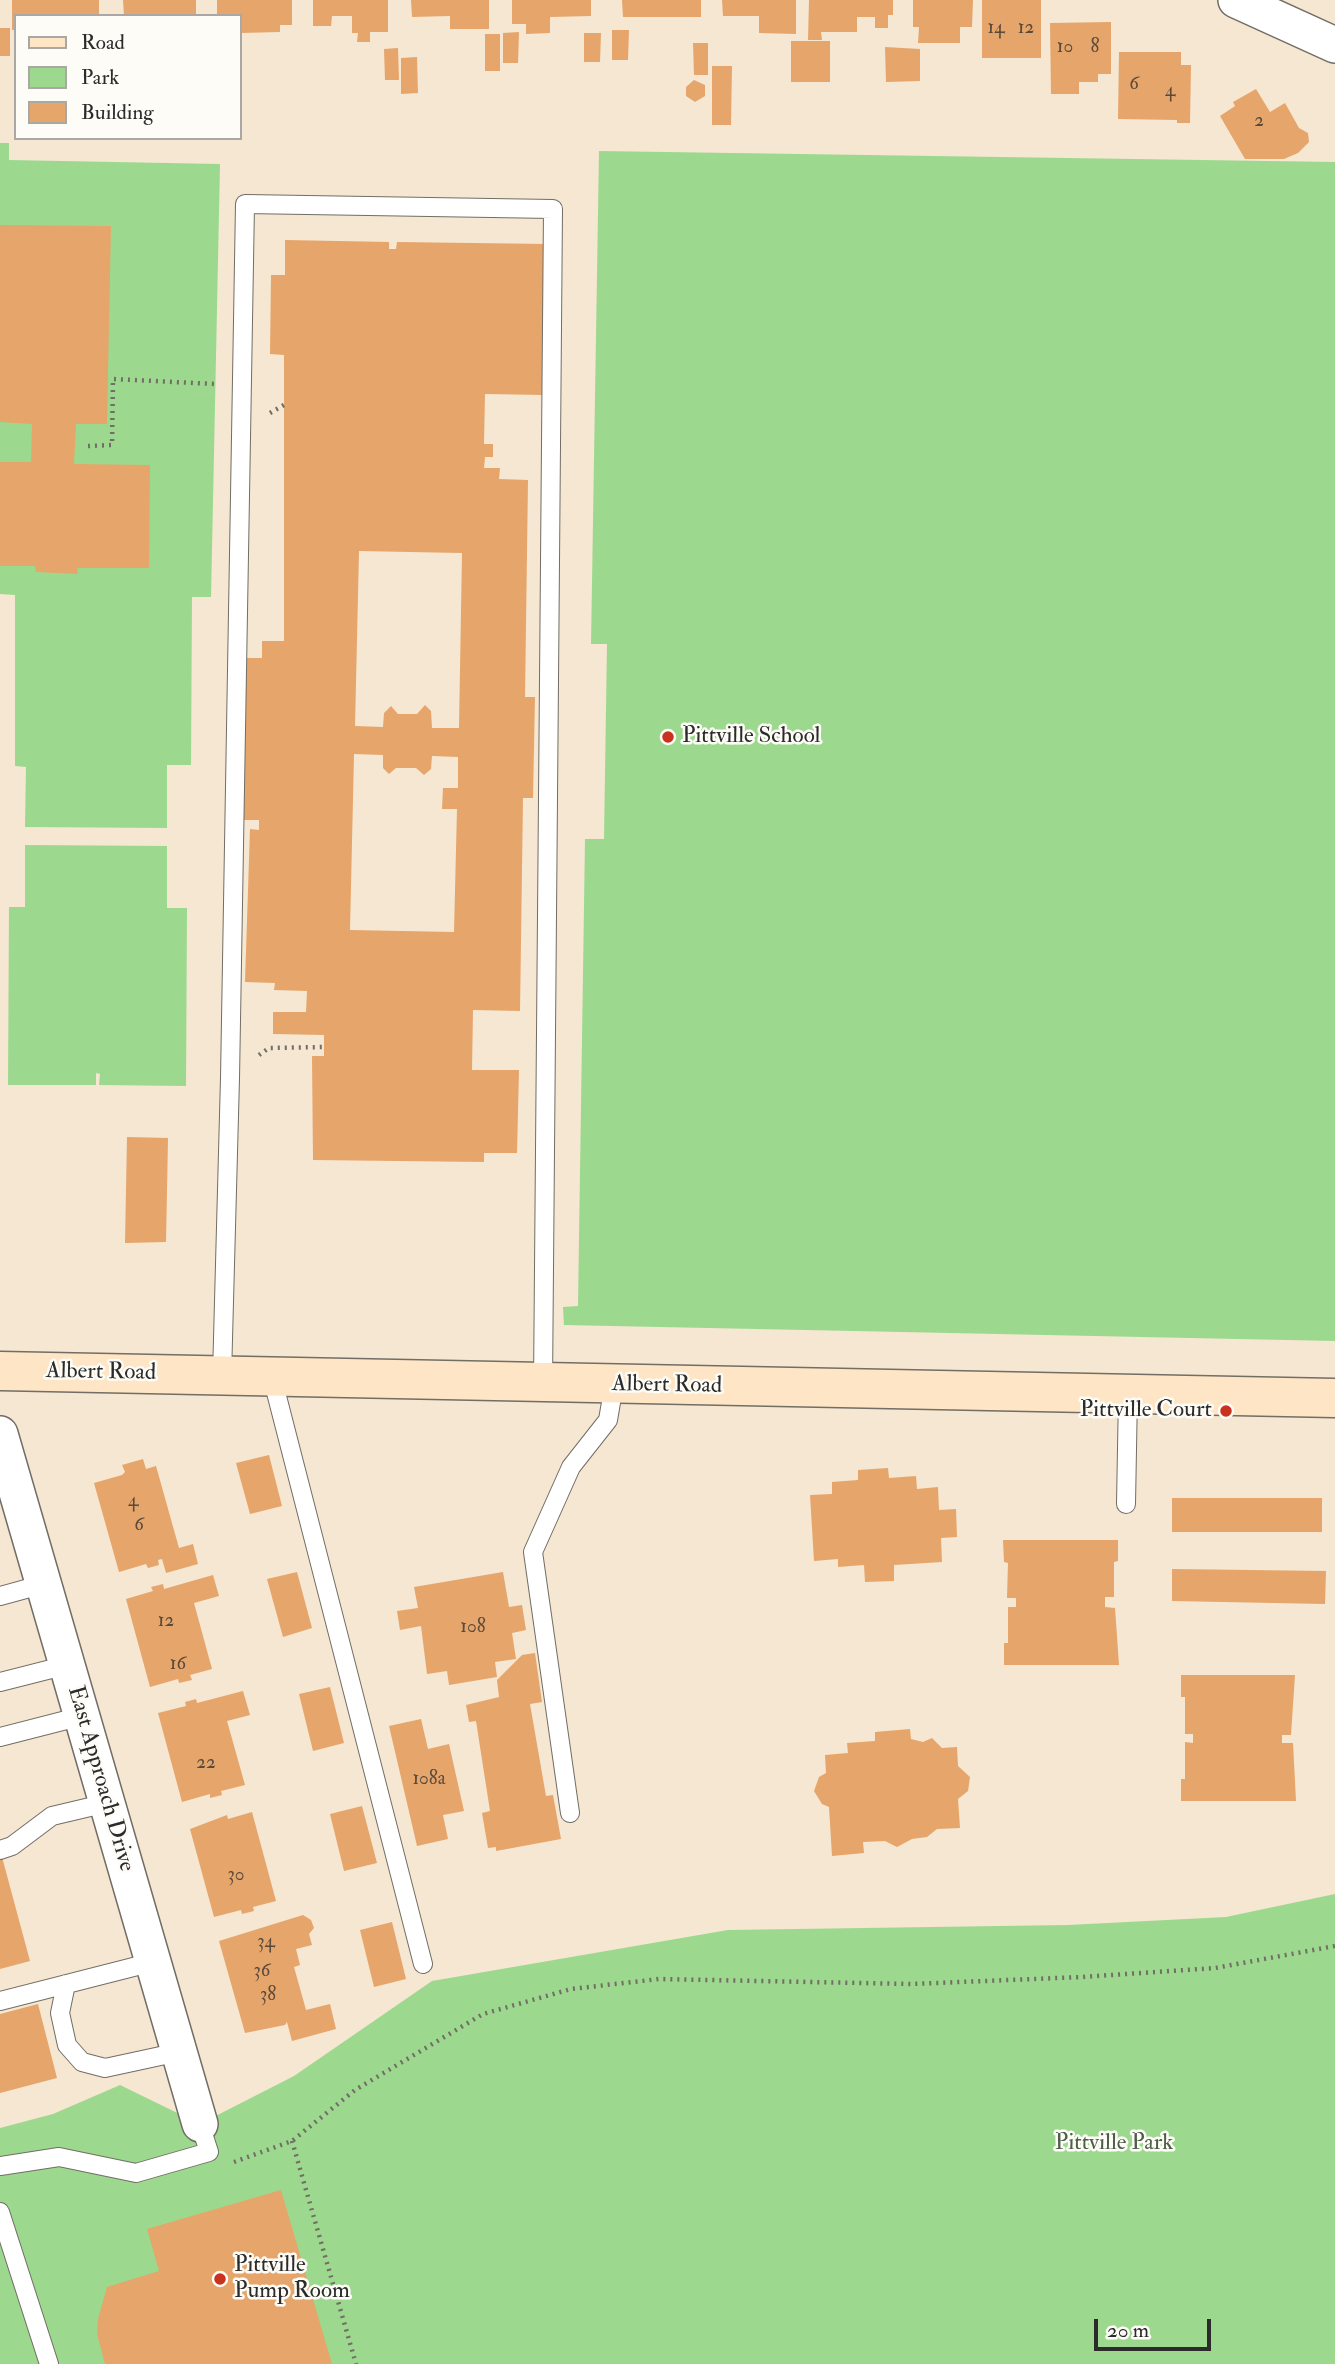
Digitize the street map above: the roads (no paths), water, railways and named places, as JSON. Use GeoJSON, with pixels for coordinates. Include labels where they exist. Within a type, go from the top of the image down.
{"type":"FeatureCollection","features":[{"type":"Feature","properties":{"kind":"street"},"geometry":{"type":"LineString","coordinates":[[1242,1],[1335,45]]}},
{"type":"Feature","properties":{"kind":"street","name":"Albert Road"},"geometry":{"type":"LineString","coordinates":[[0,1371],[1335,1398]]}},
{"type":"Feature","properties":{"kind":"street","name":"East Approach Drive"},"geometry":{"type":"LineString","coordinates":[[0,1434],[204,2138]]}},
{"type":"Feature","properties":{"kind":"lane"},"geometry":{"type":"LineString","coordinates":[[222,1376],[230,1078],[245,204],[553,209],[543,1384]]}},
{"type":"Feature","properties":{"kind":"lane"},"geometry":{"type":"LineString","coordinates":[[272,1377],[423,1964]]}},
{"type":"Feature","properties":{"kind":"lane"},"geometry":{"type":"LineString","coordinates":[[570,1813],[533,1552],[571,1467],[608,1420],[614,1385]]}},
{"type":"Feature","properties":{"kind":"lane"},"geometry":{"type":"LineString","coordinates":[[1126,1504],[1128,1394]]}},
{"type":"Feature","properties":{"kind":"lane"},"geometry":{"type":"LineString","coordinates":[[0,1596],[44,1584]]}},
{"type":"Feature","properties":{"kind":"lane"},"geometry":{"type":"LineString","coordinates":[[0,1682],[67,1665]]}},
{"type":"Feature","properties":{"kind":"lane"},"geometry":{"type":"LineString","coordinates":[[0,1737],[82,1716]]}},
{"type":"Feature","properties":{"kind":"lane"},"geometry":{"type":"LineString","coordinates":[[0,1850],[12,1846],[52,1816],[107,1802]]}},
{"type":"Feature","properties":{"kind":"lane"},"geometry":{"type":"LineString","coordinates":[[0,2001],[153,1962]]}},
{"type":"Feature","properties":{"kind":"lane"},"geometry":{"type":"LineString","coordinates":[[66,1984],[60,2013],[67,2045],[82,2062],[105,2068],[179,2052]]}},
{"type":"Feature","properties":{"kind":"lane"},"geometry":{"type":"LineString","coordinates":[[0,2166],[60,2157],[136,2173],[204,2138]]}},
{"type":"Feature","properties":{"kind":"lane"},"geometry":{"type":"LineString","coordinates":[[0,2212],[50,2364]]}},
{"type":"Feature","properties":{"kind":"place","name":"Pittville School"},"geometry":{"type":"Point","coordinates":[668,737]}},
{"type":"Feature","properties":{"kind":"place","name":"Pittville Court"},"geometry":{"type":"Point","coordinates":[1226,1411]}},
{"type":"Feature","properties":{"kind":"place","name":"Pittville Pump Room"},"geometry":{"type":"Point","coordinates":[220,2279]}},
{"type":"Feature","properties":{"kind":"park label","name":"Pittville Park"},"geometry":{"type":"Point","coordinates":[1114,2144]}}]}
